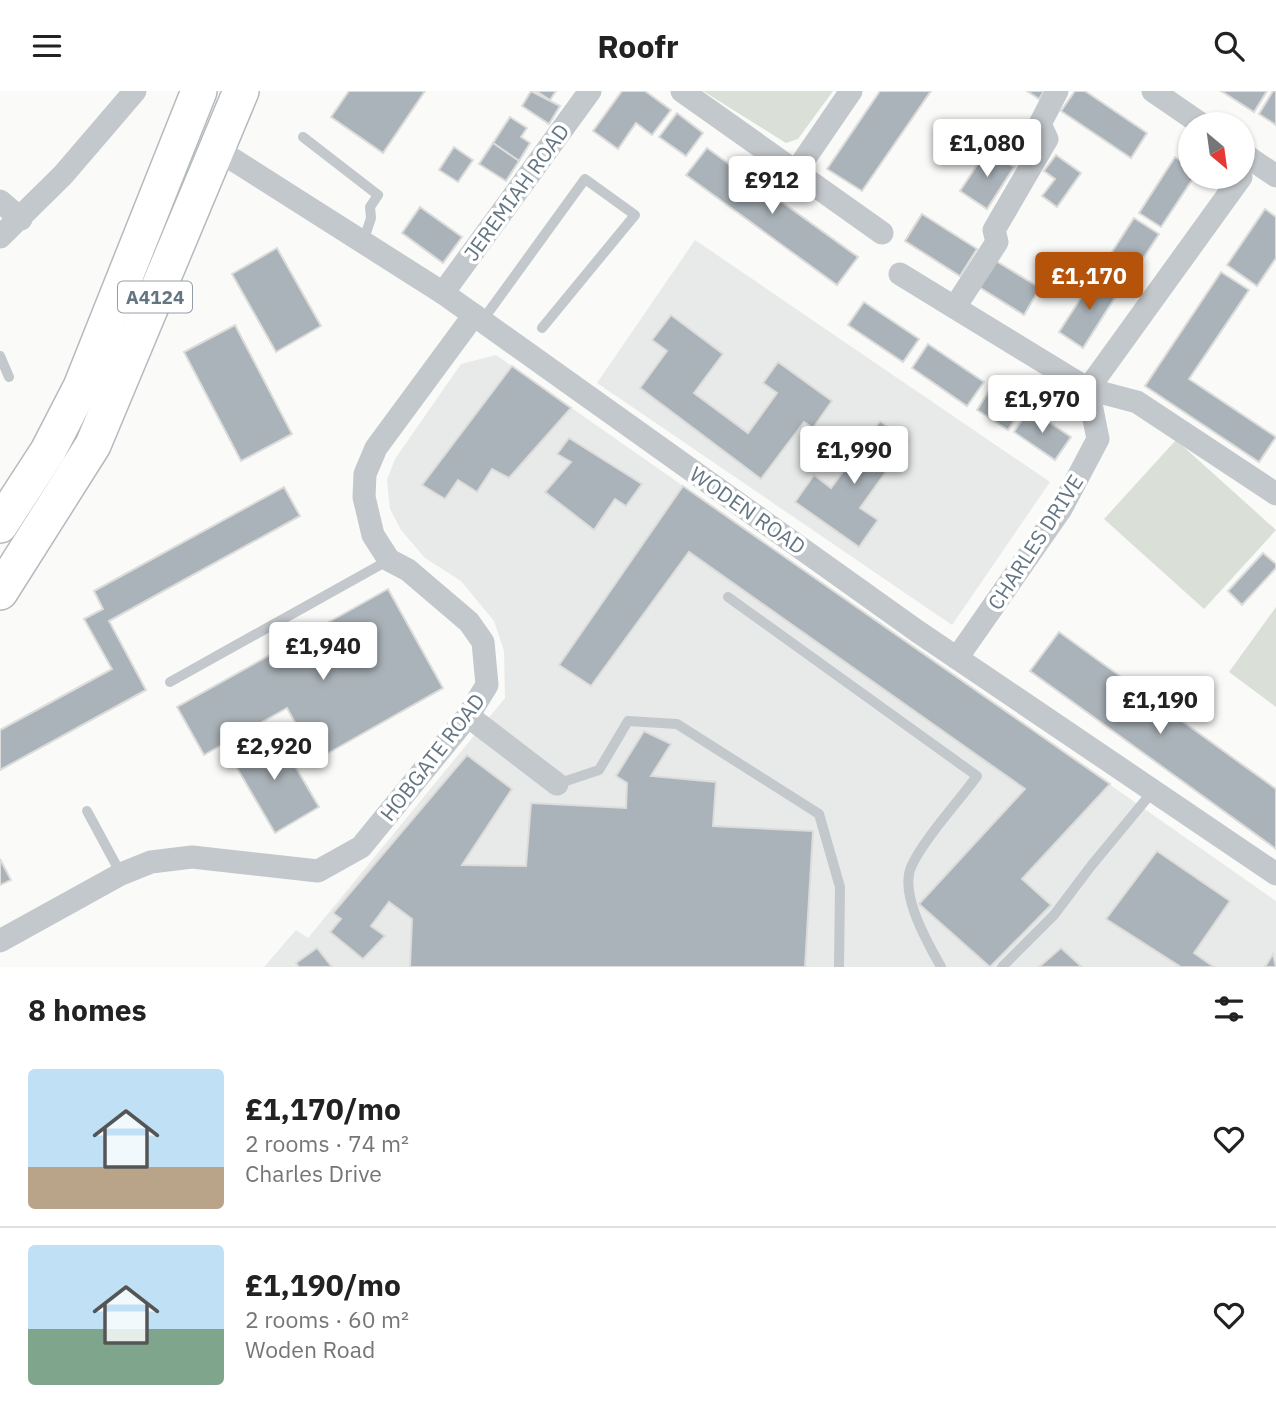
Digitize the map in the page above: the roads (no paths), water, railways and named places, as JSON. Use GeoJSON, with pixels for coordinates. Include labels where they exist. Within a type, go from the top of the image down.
{"type":"FeatureCollection","features":[{"type":"Feature","properties":{"kind":"main road","name":"A4124"},"geometry":{"type":"LineString","coordinates":[[0,525],[48,451],[81,387],[199,91]]}},
{"type":"Feature","properties":{"kind":"main road","name":"A4124"},"geometry":{"type":"LineString","coordinates":[[0,592],[93,445],[241,91]]}},
{"type":"Feature","properties":{"kind":"main road"},"geometry":{"type":"LineString","coordinates":[[184,123],[218,150]]}},
{"type":"Feature","properties":{"kind":"street"},"geometry":{"type":"LineString","coordinates":[[0,237],[21,219],[104,129],[135,91]]}},
{"type":"Feature","properties":{"kind":"street","name":"JEREMIAH ROAD"},"geometry":{"type":"LineString","coordinates":[[443,293],[590,91]]}},
{"type":"Feature","properties":{"kind":"street"},"geometry":{"type":"LineString","coordinates":[[682,91],[797,170],[882,233]]}},
{"type":"Feature","properties":{"kind":"street"},"geometry":{"type":"LineString","coordinates":[[797,170],[851,91]]}},
{"type":"Feature","properties":{"kind":"street"},"geometry":{"type":"LineString","coordinates":[[955,307],[997,242],[994,230],[1047,139],[1040,124],[1057,91]]}},
{"type":"Feature","properties":{"kind":"street"},"geometry":{"type":"LineString","coordinates":[[1153,91],[1184,112]]}},
{"type":"Feature","properties":{"kind":"street","name":"WODEN ROAD"},"geometry":{"type":"LineString","coordinates":[[218,150],[443,293],[957,658],[1276,874]]}},
{"type":"Feature","properties":{"kind":"street"},"geometry":{"type":"LineString","coordinates":[[1255,169],[1276,176]]}},
{"type":"Feature","properties":{"kind":"street"},"geometry":{"type":"LineString","coordinates":[[1088,389],[1229,189]]}},
{"type":"Feature","properties":{"kind":"street"},"geometry":{"type":"LineString","coordinates":[[0,201],[21,219]]}},
{"type":"Feature","properties":{"kind":"street"},"geometry":{"type":"LineString","coordinates":[[900,274],[1088,389],[1137,402],[1276,494]]}},
{"type":"Feature","properties":{"kind":"street","name":"HOBGATE ROAD"},"geometry":{"type":"LineString","coordinates":[[0,941],[121,874],[151,862],[192,857],[318,871],[361,847],[468,716],[487,685],[483,642],[469,622],[408,570],[390,560],[370,526],[363,497],[365,474],[376,448],[478,318]]}},
{"type":"Feature","properties":{"kind":"street","name":"CHARLES DRIVE"},"geometry":{"type":"LineString","coordinates":[[957,658],[1062,509],[1098,439],[1088,389]]}},
{"type":"Feature","properties":{"kind":"street"},"geometry":{"type":"LineString","coordinates":[[468,716],[557,784]]}},
{"type":"Feature","properties":{"kind":"lane"},"geometry":{"type":"LineString","coordinates":[[303,137],[378,195],[370,207],[371,218],[363,242]]}},
{"type":"Feature","properties":{"kind":"lane"},"geometry":{"type":"LineString","coordinates":[[478,318],[585,179],[635,215],[542,328]]}},
{"type":"Feature","properties":{"kind":"lane"},"geometry":{"type":"LineString","coordinates":[[0,356],[9,377]]}},
{"type":"Feature","properties":{"kind":"lane"},"geometry":{"type":"LineString","coordinates":[[170,682],[390,560]]}},
{"type":"Feature","properties":{"kind":"lane"},"geometry":{"type":"LineString","coordinates":[[728,597],[977,776],[910,866],[911,903],[920,929],[941,967]]}},
{"type":"Feature","properties":{"kind":"lane"},"geometry":{"type":"LineString","coordinates":[[557,784],[599,770],[628,721],[677,725],[819,814],[840,887],[839,967]]}},
{"type":"Feature","properties":{"kind":"lane"},"geometry":{"type":"LineString","coordinates":[[1002,967],[1054,915],[1153,791]]}},
{"type":"Feature","properties":{"kind":"lane"},"geometry":{"type":"LineString","coordinates":[[87,811],[121,874]]}}]}
